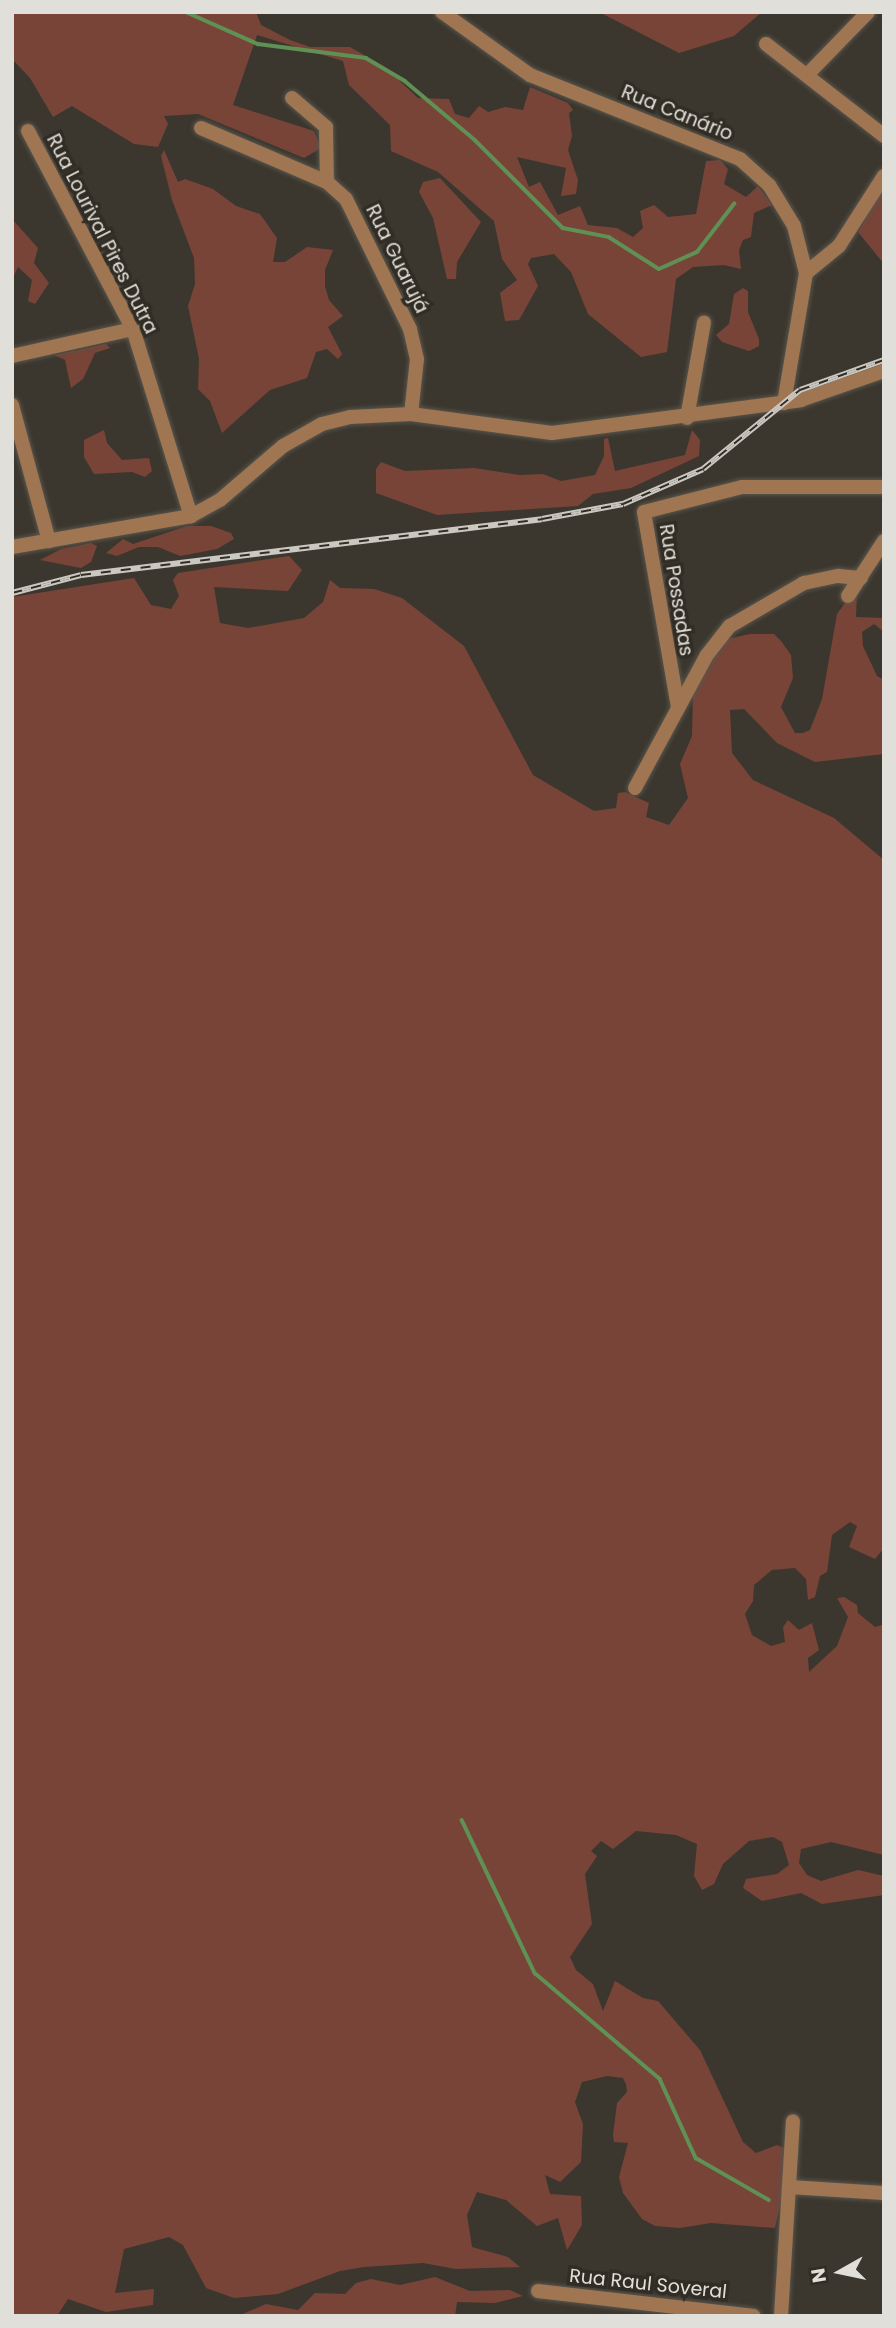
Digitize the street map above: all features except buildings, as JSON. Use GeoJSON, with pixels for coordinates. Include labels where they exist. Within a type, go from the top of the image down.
{"type":"FeatureCollection","features":[{"type":"Feature","properties":{"kind":"street","name":"Rua Canário"},"geometry":{"type":"LineString","coordinates":[[442,12],[530,75],[740,159],[768,185],[794,226],[806,273],[784,403]]}},
{"type":"Feature","properties":{"kind":"street"},"geometry":{"type":"LineString","coordinates":[[807,75],[868,12]]}},
{"type":"Feature","properties":{"kind":"street"},"geometry":{"type":"LineString","coordinates":[[766,44],[884,136]]}},
{"type":"Feature","properties":{"kind":"street"},"geometry":{"type":"LineString","coordinates":[[292,98],[326,127],[327,182]]}},
{"type":"Feature","properties":{"kind":"street","name":"Rua Guarujá"},"geometry":{"type":"LineString","coordinates":[[201,128],[327,182],[346,199],[372,244],[410,329],[417,359],[411,414]]}},
{"type":"Feature","properties":{"kind":"street","name":"Rua Lourival Pires Dutra"},"geometry":{"type":"LineString","coordinates":[[28,131],[133,329],[191,516]]}},
{"type":"Feature","properties":{"kind":"street"},"geometry":{"type":"LineString","coordinates":[[806,273],[839,246],[884,176]]}},
{"type":"Feature","properties":{"kind":"street"},"geometry":{"type":"LineString","coordinates":[[687,418],[704,323]]}},
{"type":"Feature","properties":{"kind":"street"},"geometry":{"type":"LineString","coordinates":[[12,356],[133,329]]}},
{"type":"Feature","properties":{"kind":"street"},"geometry":{"type":"LineString","coordinates":[[12,547],[191,516],[220,500],[283,446],[322,425],[383,412],[552,433],[687,418],[784,403],[844,388],[884,371]]}},
{"type":"Feature","properties":{"kind":"street"},"geometry":{"type":"LineString","coordinates":[[12,405],[49,541]]}},
{"type":"Feature","properties":{"kind":"street","name":"Rua Possadas"},"geometry":{"type":"LineString","coordinates":[[678,707],[644,512],[742,487],[884,487]]}},
{"type":"Feature","properties":{"kind":"street"},"geometry":{"type":"LineString","coordinates":[[848,596],[884,541]]}},
{"type":"Feature","properties":{"kind":"street"},"geometry":{"type":"LineString","coordinates":[[635,788],[719,636],[744,615],[816,579],[861,578]]}},
{"type":"Feature","properties":{"kind":"street"},"geometry":{"type":"LineString","coordinates":[[781,2316],[793,2121]]}},
{"type":"Feature","properties":{"kind":"street"},"geometry":{"type":"LineString","coordinates":[[789,2187],[884,2193]]}},
{"type":"Feature","properties":{"kind":"street","name":"Rua Raul Soveral"},"geometry":{"type":"LineString","coordinates":[[538,2291],[754,2316]]}},
{"type":"Feature","properties":{"kind":"shaded area"},"geometry":{"type":"Polygon","coordinates":[[[12,12],[256,12],[261,25],[290,40],[310,47],[350,47],[385,67],[418,98],[449,99],[455,114],[469,118],[479,106],[488,112],[505,107],[523,110],[530,87],[568,103],[573,110],[569,113],[572,136],[568,150],[578,180],[576,194],[561,196],[566,168],[517,157],[529,187],[540,182],[558,215],[580,206],[588,225],[617,228],[633,237],[643,228],[640,211],[654,205],[668,217],[696,214],[706,161],[720,160],[728,169],[724,184],[746,197],[758,186],[772,205],[754,213],[751,237],[743,240],[739,250],[741,269],[724,265],[693,267],[676,279],[667,352],[641,357],[588,314],[571,272],[554,254],[531,258],[528,264],[538,286],[519,320],[505,321],[500,293],[517,280],[502,259],[494,221],[438,172],[391,151],[390,125],[349,85],[343,61],[257,35],[233,105],[314,131],[321,148],[304,158],[198,114],[164,116],[168,124],[158,147],[134,144],[72,106],[53,117],[30,78],[12,59],[12,12]]]}},
{"type":"Feature","properties":{"kind":"shaded area"},"geometry":{"type":"Polygon","coordinates":[[[599,12],[762,12],[734,36],[679,53],[599,12]]]}},
{"type":"Feature","properties":{"kind":"shaded area"},"geometry":{"type":"Polygon","coordinates":[[[164,150],[178,182],[185,179],[213,189],[236,206],[260,214],[277,238],[273,262],[285,262],[307,247],[333,250],[325,270],[325,286],[329,300],[343,316],[328,327],[342,354],[338,359],[327,349],[316,352],[307,378],[270,390],[222,433],[210,401],[198,389],[199,359],[188,306],[195,284],[194,258],[172,200],[161,156],[164,150]]]}},
{"type":"Feature","properties":{"kind":"shaded area"},"geometry":{"type":"Polygon","coordinates":[[[440,178],[481,222],[457,262],[456,279],[447,279],[433,218],[419,192],[423,182],[440,178]]]}},
{"type":"Feature","properties":{"kind":"shaded area"},"geometry":{"type":"Polygon","coordinates":[[[884,185],[884,264],[858,232],[884,185]]]}},
{"type":"Feature","properties":{"kind":"shaded area"},"geometry":{"type":"Polygon","coordinates":[[[12,219],[38,248],[34,263],[49,283],[35,304],[28,301],[32,280],[18,267],[12,280],[12,219]]]}},
{"type":"Feature","properties":{"kind":"shaded area"},"geometry":{"type":"Polygon","coordinates":[[[743,288],[748,291],[748,312],[759,339],[759,346],[749,351],[722,342],[716,335],[729,324],[734,294],[743,288]]]}},
{"type":"Feature","properties":{"kind":"shaded area"},"geometry":{"type":"Polygon","coordinates":[[[106,344],[110,348],[95,353],[83,379],[71,388],[65,360],[54,355],[106,344]]]}},
{"type":"Feature","properties":{"kind":"shaded area"},"geometry":{"type":"Polygon","coordinates":[[[104,430],[107,443],[122,460],[149,458],[152,471],[145,477],[132,472],[94,474],[84,457],[84,440],[104,430]]]}},
{"type":"Feature","properties":{"kind":"shaded area"},"geometry":{"type":"Polygon","coordinates":[[[692,430],[700,440],[699,456],[631,488],[593,494],[578,506],[437,515],[376,493],[376,469],[381,462],[405,471],[474,468],[520,475],[543,474],[561,481],[595,475],[604,456],[604,439],[608,438],[615,471],[685,455],[692,430]]]}},
{"type":"Feature","properties":{"kind":"shaded area"},"geometry":{"type":"Polygon","coordinates":[[[187,526],[211,526],[231,533],[234,539],[217,549],[180,556],[158,547],[139,547],[117,556],[106,553],[123,539],[133,544],[187,526]]]}},
{"type":"Feature","properties":{"kind":"shaded area"},"geometry":{"type":"Polygon","coordinates":[[[91,543],[97,546],[91,562],[81,568],[40,560],[61,549],[91,543]]]}},
{"type":"Feature","properties":{"kind":"shaded area"},"geometry":{"type":"Polygon","coordinates":[[[289,556],[302,570],[288,591],[214,587],[220,623],[248,628],[304,618],[323,602],[330,580],[340,588],[374,589],[402,598],[464,646],[533,775],[594,811],[616,808],[618,793],[625,792],[649,803],[646,817],[669,825],[688,798],[680,764],[692,736],[693,693],[718,641],[750,634],[774,634],[781,641],[791,655],[793,678],[781,707],[795,733],[803,733],[810,730],[822,699],[837,614],[853,592],[857,593],[856,617],[884,618],[884,632],[874,624],[862,632],[863,646],[877,676],[884,680],[884,754],[815,762],[777,743],[744,709],[730,710],[732,753],[753,780],[834,818],[884,860],[884,1548],[875,1559],[849,1547],[857,1526],[850,1522],[832,1535],[827,1572],[820,1576],[815,1597],[808,1600],[806,1579],[795,1568],[772,1570],[754,1585],[753,1601],[745,1614],[752,1635],[771,1646],[785,1642],[783,1627],[788,1620],[799,1630],[812,1623],[819,1650],[808,1658],[809,1672],[837,1646],[848,1617],[837,1598],[844,1597],[857,1605],[858,1613],[875,1627],[882,1625],[884,1610],[884,1855],[831,1842],[801,1849],[799,1863],[807,1875],[821,1881],[858,1870],[884,1876],[884,1895],[822,1904],[801,1893],[762,1901],[743,1888],[746,1879],[777,1874],[789,1865],[782,1842],[773,1837],[749,1841],[723,1864],[714,1884],[702,1890],[694,1876],[697,1844],[676,1835],[636,1831],[613,1849],[601,1841],[591,1851],[597,1856],[585,1874],[592,1924],[570,1957],[576,1970],[593,1984],[603,2011],[615,1981],[643,1998],[658,2001],[700,2050],[743,2142],[756,2153],[777,2145],[784,2148],[786,2179],[775,2228],[711,2223],[680,2228],[655,2226],[642,2219],[623,2193],[619,2177],[628,2143],[614,2142],[613,2135],[617,2103],[627,2092],[626,2084],[623,2078],[607,2076],[582,2082],[575,2102],[583,2124],[581,2162],[560,2182],[545,2175],[550,2194],[581,2196],[582,2225],[567,2250],[558,2218],[537,2226],[506,2200],[477,2192],[467,2215],[472,2247],[508,2257],[520,2267],[456,2269],[423,2263],[364,2267],[340,2271],[278,2294],[234,2298],[206,2288],[183,2245],[169,2237],[124,2249],[115,2293],[154,2289],[153,2305],[106,2312],[68,2299],[57,2316],[12,2316],[12,597],[134,578],[151,605],[171,609],[179,596],[173,580],[178,573],[289,556]]]}},
{"type":"Feature","properties":{"kind":"shaded area"},"geometry":{"type":"Polygon","coordinates":[[[435,2277],[470,2291],[510,2290],[523,2296],[495,2303],[457,2302],[455,2316],[238,2316],[266,2304],[298,2310],[315,2293],[345,2294],[356,2283],[371,2279],[400,2285],[435,2277]]]}},
{"type":"Feature","properties":{"kind":"waterway"},"geometry":{"type":"LineString","coordinates":[[186,12],[258,44],[366,58],[405,81],[475,140],[563,228],[609,237],[659,269],[697,252],[734,204]]}},
{"type":"Feature","properties":{"kind":"waterway"},"geometry":{"type":"LineString","coordinates":[[462,1820],[535,1973],[660,2079],[696,2158],[769,2200]]}},
{"type":"Feature","properties":{"kind":"railway"},"geometry":{"type":"LineString","coordinates":[[12,593],[81,575],[542,519],[623,504],[703,469],[800,390],[884,360]]}}]}
